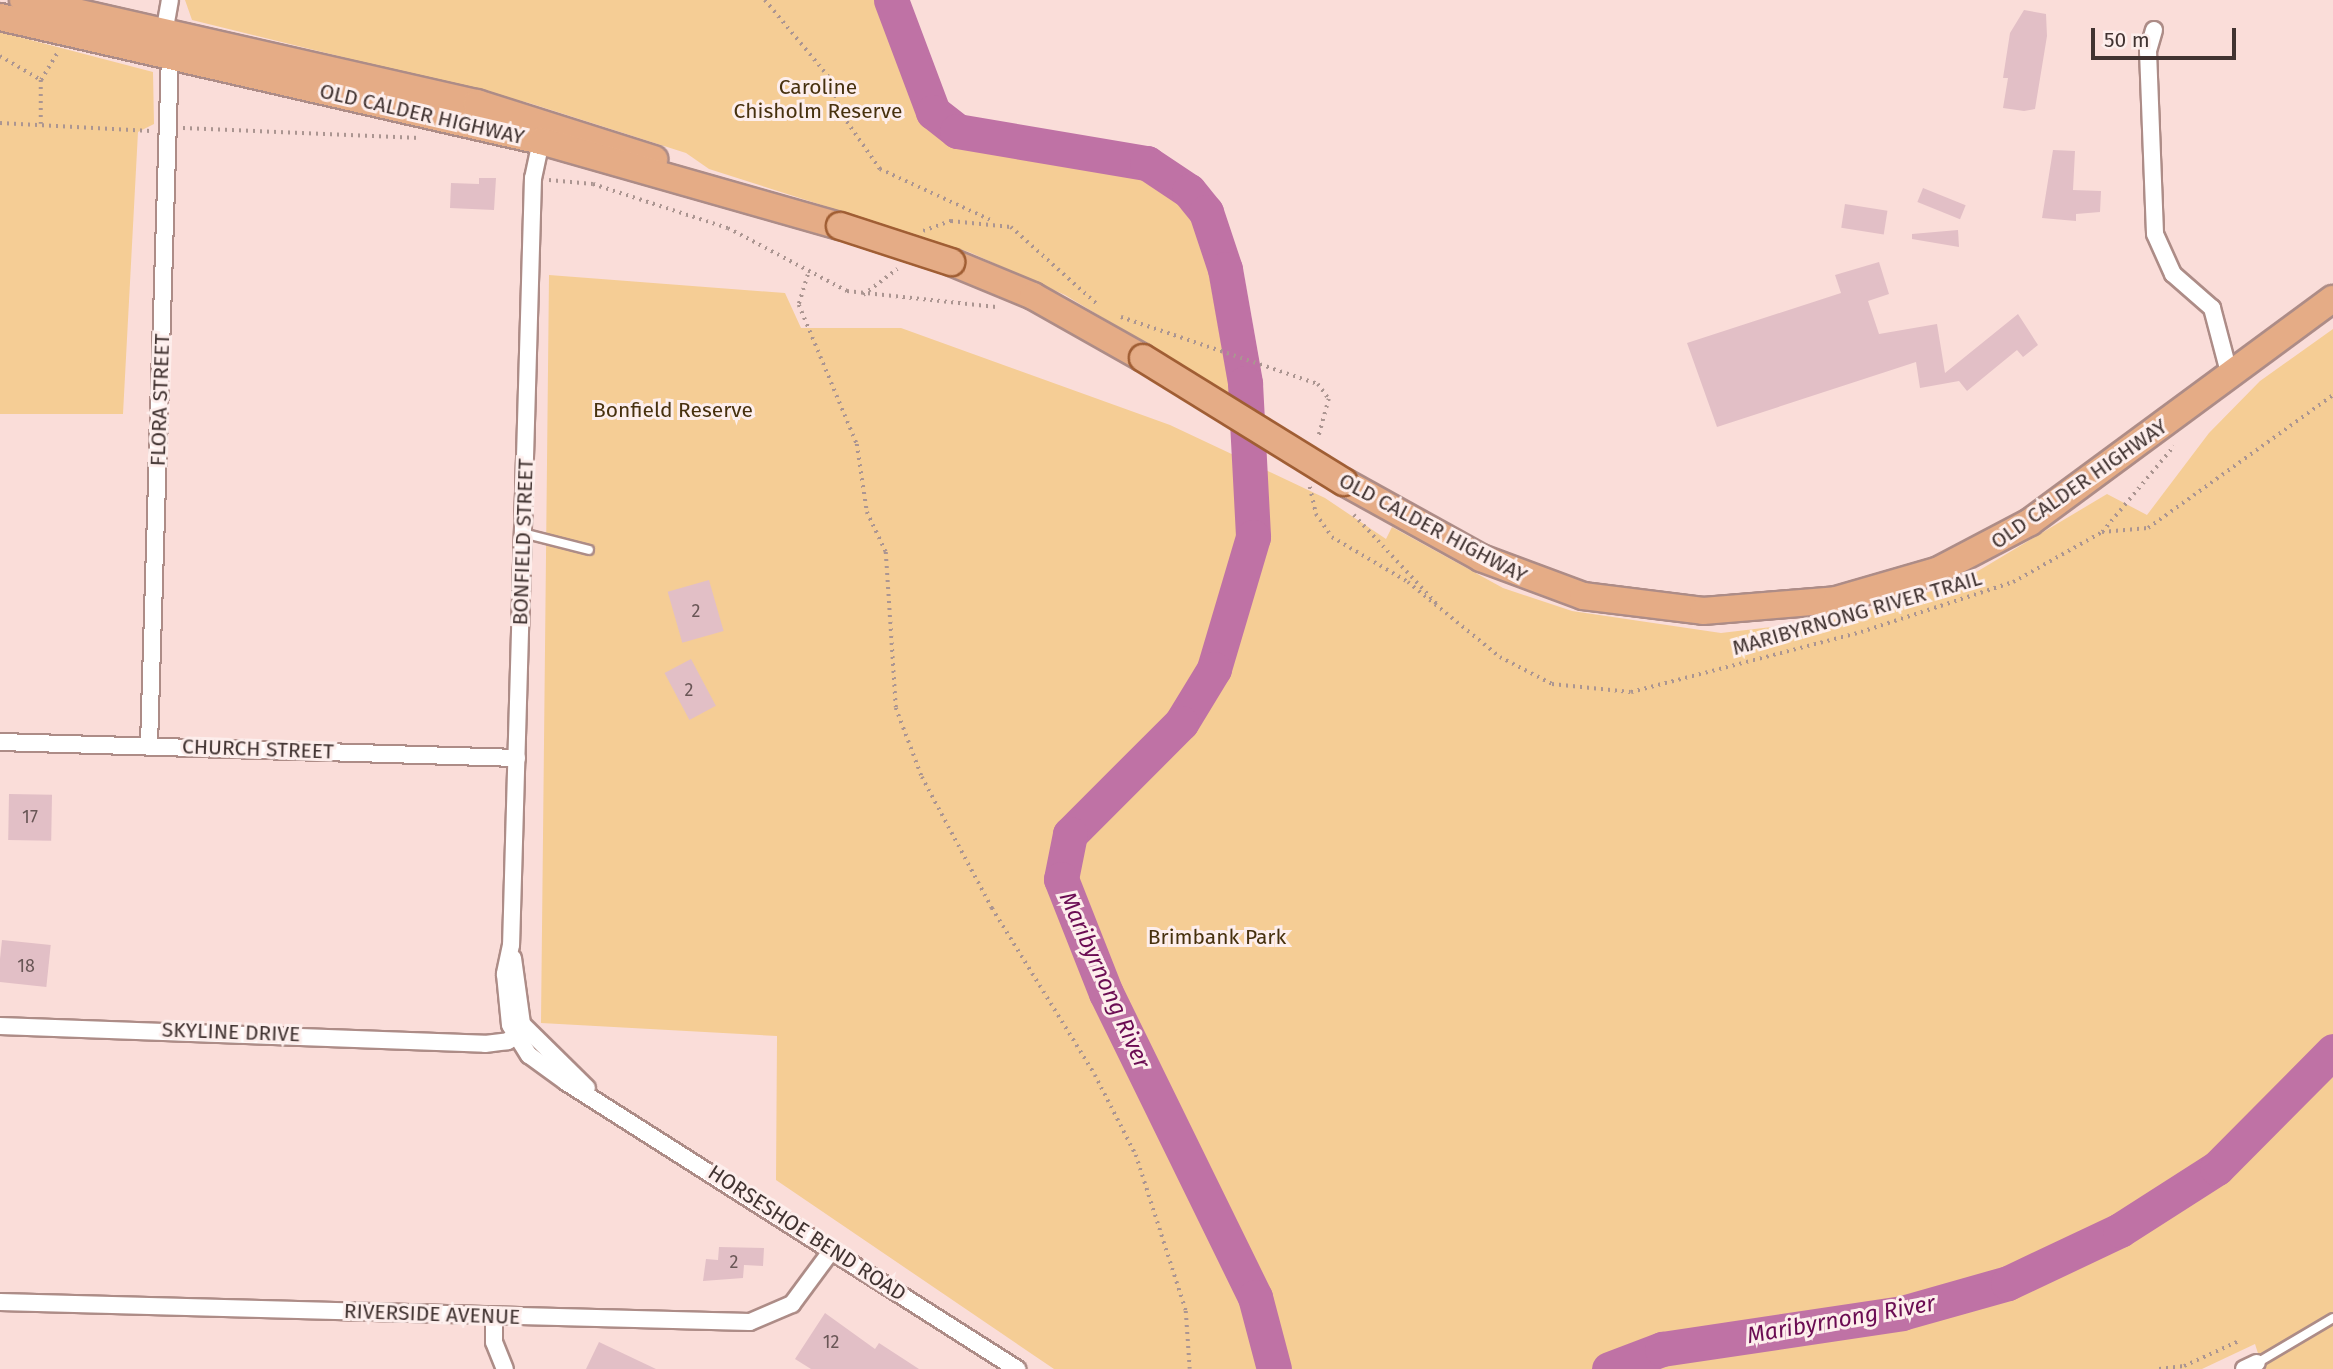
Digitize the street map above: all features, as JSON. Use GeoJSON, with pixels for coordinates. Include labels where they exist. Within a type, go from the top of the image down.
{"type":"FeatureCollection","features":[{"type":"Feature","properties":{"kind":"main road","name":"OLD CALDER HIGHWAY"},"geometry":{"type":"LineString","coordinates":[[23,0],[165,28],[543,132],[951,262],[1033,296],[1143,358],[1343,482],[1481,558],[1583,596],[1691,611],[1797,607],[1874,592],[1984,550],[2230,376],[2333,299]]}},
{"type":"Feature","properties":{"kind":"main road","name":"OLD CALDER HIGHWAY"},"geometry":{"type":"LineString","coordinates":[[0,17],[543,132]]}},
{"type":"Feature","properties":{"kind":"main road"},"geometry":{"type":"LineString","coordinates":[[165,28],[170,55]]}},
{"type":"Feature","properties":{"kind":"street"},"geometry":{"type":"LineString","coordinates":[[165,28],[170,0]]}},
{"type":"Feature","properties":{"kind":"street"},"geometry":{"type":"LineString","coordinates":[[2154,30],[2148,51],[2155,234],[2173,274],[2212,308],[2230,376]]}},
{"type":"Feature","properties":{"kind":"street","name":"FLORA STREET"},"geometry":{"type":"LineString","coordinates":[[149,745],[170,55]]}},
{"type":"Feature","properties":{"kind":"street","name":"BONFIELD STREET"},"geometry":{"type":"LineString","coordinates":[[516,1030],[511,945],[533,178],[543,132]]}},
{"type":"Feature","properties":{"kind":"street","name":"CHURCH STREET"},"geometry":{"type":"LineString","coordinates":[[0,742],[517,758]]}},
{"type":"Feature","properties":{"kind":"street","name":"SKYLINE DRIVE"},"geometry":{"type":"LineString","coordinates":[[0,1026],[461,1039],[516,1030]]}},
{"type":"Feature","properties":{"kind":"street","name":"HORSESHOE BEND ROAD"},"geometry":{"type":"LineString","coordinates":[[516,1030],[539,1063],[1017,1369]]}},
{"type":"Feature","properties":{"kind":"street","name":"RIVERSIDE AVENUE"},"geometry":{"type":"LineString","coordinates":[[0,1302],[762,1321],[792,1304],[832,1250]]}},
{"type":"Feature","properties":{"kind":"street"},"geometry":{"type":"LineString","coordinates":[[494,1316],[494,1342],[505,1369]]}},
{"type":"Feature","properties":{"kind":"lane"},"geometry":{"type":"LineString","coordinates":[[523,533],[589,550]]}},
{"type":"Feature","properties":{"kind":"lane"},"geometry":{"type":"LineString","coordinates":[[2251,1366],[2333,1318]]}},
{"type":"Feature","properties":{"kind":"path"},"geometry":{"type":"LineString","coordinates":[[765,0],[828,76],[843,116],[880,169],[999,224]]}},
{"type":"Feature","properties":{"kind":"path"},"geometry":{"type":"LineString","coordinates":[[0,56],[41,80],[41,124]]}},
{"type":"Feature","properties":{"kind":"path"},"geometry":{"type":"LineString","coordinates":[[0,123],[435,140]]}},
{"type":"Feature","properties":{"kind":"path"},"geometry":{"type":"LineString","coordinates":[[533,178],[593,184],[728,228],[808,275],[863,295],[1002,306]]}},
{"type":"Feature","properties":{"kind":"path"},"geometry":{"type":"LineString","coordinates":[[808,275],[799,306],[858,444],[867,512],[886,552],[896,708],[922,777],[992,908],[1095,1075],[1136,1155],[1186,1311],[1190,1369]]}},
{"type":"Feature","properties":{"kind":"path"},"geometry":{"type":"LineString","coordinates":[[1180,340],[1309,379]]}},
{"type":"Feature","properties":{"kind":"path","name":"MARIBYRNONG RIVER TRAIL"},"geometry":{"type":"LineString","coordinates":[[1349,510],[1442,611],[1476,641],[1552,684],[1632,692],[1970,599],[2102,532],[2148,528],[2333,395]]}},
{"type":"Feature","properties":{"kind":"path"},"geometry":{"type":"LineString","coordinates":[[2102,532],[2178,440]]}},
{"type":"Feature","properties":{"kind":"path"},"geometry":{"type":"LineString","coordinates":[[2159,1369],[2184,1366],[2239,1341]]}},
{"type":"Feature","properties":{"kind":"green space","name":"Caroline Chisholm Reserve"},"geometry":{"type":"Polygon","coordinates":[[[185,0],[891,0],[933,112],[957,131],[1147,163],[1189,191],[1206,212],[1225,269],[1246,404],[1065,295],[969,252],[709,169],[686,153],[529,103],[192,20],[185,0]]]}},
{"type":"Feature","properties":{"kind":"green space"},"geometry":{"type":"Polygon","coordinates":[[[0,32],[153,72],[154,124],[138,132],[123,414],[0,414],[0,32]]]}},
{"type":"Feature","properties":{"kind":"green space","name":"Brimbank Park"},"geometry":{"type":"Polygon","coordinates":[[[549,275],[785,293],[801,328],[901,328],[1170,425],[1325,498],[1386,539],[1392,527],[1503,588],[1572,611],[1721,633],[1839,619],[1958,583],[2107,494],[2147,515],[2209,433],[2260,381],[2333,329],[2333,1369],[2263,1369],[2255,1344],[2202,1369],[1054,1369],[776,1180],[777,1036],[541,1023],[549,275]]]}},
{"type":"Feature","properties":{"kind":"building"},"geometry":{"type":"Polygon","coordinates":[[[2024,10],[2046,14],[2047,36],[2035,109],[2024,111],[2003,108],[2008,78],[2003,78],[2010,33],[2024,10]]]}},
{"type":"Feature","properties":{"kind":"building"},"geometry":{"type":"Polygon","coordinates":[[[2053,150],[2075,151],[2073,190],[2101,191],[2100,212],[2076,214],[2076,221],[2042,218],[2053,150]]]}},
{"type":"Feature","properties":{"kind":"building"},"geometry":{"type":"Polygon","coordinates":[[[479,178],[496,178],[494,210],[450,208],[451,183],[479,184],[479,178]]]}},
{"type":"Feature","properties":{"kind":"building"},"geometry":{"type":"Polygon","coordinates":[[[1923,188],[1966,205],[1960,219],[1917,202],[1923,188]]]}},
{"type":"Feature","properties":{"kind":"building"},"geometry":{"type":"Polygon","coordinates":[[[1845,204],[1887,211],[1884,234],[1841,228],[1845,204]]]}},
{"type":"Feature","properties":{"kind":"building"},"geometry":{"type":"Polygon","coordinates":[[[1958,230],[1959,247],[1912,239],[1912,234],[1958,230]]]}},
{"type":"Feature","properties":{"kind":"building"},"geometry":{"type":"Polygon","coordinates":[[[1879,262],[1889,294],[1868,301],[1879,334],[1937,324],[1945,373],[2018,314],[2038,345],[2023,357],[2017,350],[1967,391],[1959,381],[1920,388],[1916,362],[1717,427],[1687,343],[1841,293],[1835,275],[1879,262]]]}},
{"type":"Feature","properties":{"kind":"building"},"geometry":{"type":"Polygon","coordinates":[[[709,580],[724,631],[682,643],[668,592],[709,580]]]}},
{"type":"Feature","properties":{"kind":"building"},"geometry":{"type":"Polygon","coordinates":[[[691,659],[716,706],[689,720],[665,673],[691,659]]]}},
{"type":"Feature","properties":{"kind":"building"},"geometry":{"type":"Polygon","coordinates":[[[9,794],[52,795],[51,841],[8,840],[9,794]]]}},
{"type":"Feature","properties":{"kind":"building"},"geometry":{"type":"Polygon","coordinates":[[[2,940],[51,945],[46,987],[0,982],[2,940]]]}},
{"type":"Feature","properties":{"kind":"building"},"geometry":{"type":"Polygon","coordinates":[[[719,1247],[764,1248],[763,1266],[744,1265],[743,1278],[703,1281],[706,1259],[718,1260],[719,1247]]]}},
{"type":"Feature","properties":{"kind":"building"},"geometry":{"type":"Polygon","coordinates":[[[825,1313],[875,1349],[879,1343],[919,1369],[811,1369],[795,1359],[825,1313]]]}},
{"type":"Feature","properties":{"kind":"building"},"geometry":{"type":"Polygon","coordinates":[[[599,1342],[656,1369],[586,1369],[599,1342]]]}},
{"type":"Feature","properties":{"kind":"waterway","name":"Maribyrnong River"},"geometry":{"type":"LineString","coordinates":[[891,0],[933,112],[957,131],[1147,163],[1189,191],[1206,212],[1225,269],[1245,383],[1253,537],[1214,669],[1181,723],[1070,834],[1061,879],[1106,993],[1255,1297],[1274,1369]]}},
{"type":"Feature","properties":{"kind":"waterway","name":"Maribyrnong River"},"geometry":{"type":"LineString","coordinates":[[1609,1369],[1662,1349],[1902,1313],[2008,1283],[2120,1230],[2217,1168],[2333,1051]]}},
{"type":"Feature","properties":{"kind":"park label","name":"Bonfield Reserve"},"geometry":{"type":"Point","coordinates":[673,410]}}]}
